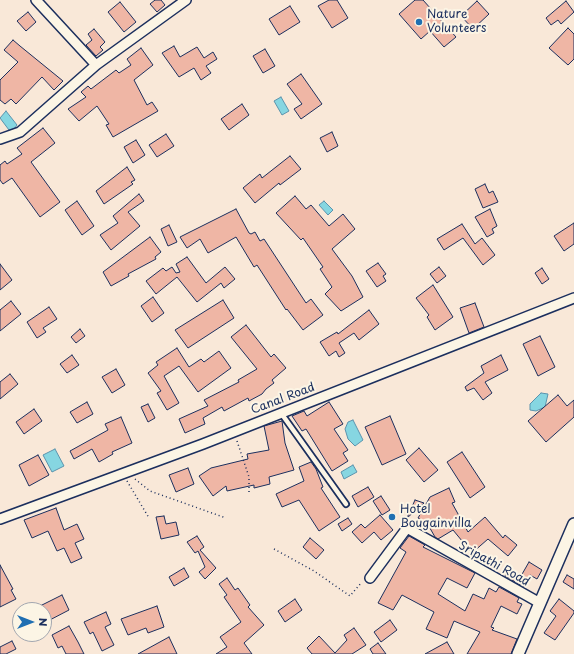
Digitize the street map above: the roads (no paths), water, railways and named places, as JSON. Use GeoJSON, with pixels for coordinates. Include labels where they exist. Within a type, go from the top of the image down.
{"type":"FeatureCollection","features":[{"type":"Feature","properties":{"kind":"street"},"geometry":{"type":"LineString","coordinates":[[36,0],[96,65]]}},
{"type":"Feature","properties":{"kind":"street"},"geometry":{"type":"LineString","coordinates":[[0,139],[20,132],[96,65],[186,0]]}},
{"type":"Feature","properties":{"kind":"street","name":"Canal Road"},"geometry":{"type":"LineString","coordinates":[[0,519],[234,432],[574,298]]}},
{"type":"Feature","properties":{"kind":"street"},"geometry":{"type":"LineString","coordinates":[[518,654],[574,524]]}},
{"type":"Feature","properties":{"kind":"street","name":"Sripathi Road"},"geometry":{"type":"LineString","coordinates":[[370,578],[407,528],[540,603]]}},
{"type":"Feature","properties":{"kind":"lane"},"geometry":{"type":"LineString","coordinates":[[281,413],[346,504]]}},
{"type":"Feature","properties":{"kind":"water"},"geometry":{"type":"Polygon","coordinates":[[[281,97],[289,111],[282,115],[274,101],[281,97]]]}},
{"type":"Feature","properties":{"kind":"water"},"geometry":{"type":"Polygon","coordinates":[[[6,111],[17,125],[14,129],[9,130],[0,118],[6,111]]]}},
{"type":"Feature","properties":{"kind":"water"},"geometry":{"type":"Polygon","coordinates":[[[324,201],[333,210],[328,215],[319,205],[324,201]]]}},
{"type":"Feature","properties":{"kind":"water"},"geometry":{"type":"Polygon","coordinates":[[[541,393],[548,394],[545,407],[536,411],[530,410],[530,404],[541,393]]]}},
{"type":"Feature","properties":{"kind":"water"},"geometry":{"type":"Polygon","coordinates":[[[353,420],[363,440],[355,446],[348,439],[345,429],[348,422],[353,420]]]}},
{"type":"Feature","properties":{"kind":"water"},"geometry":{"type":"Polygon","coordinates":[[[55,449],[64,466],[52,472],[43,455],[55,449]]]}},
{"type":"Feature","properties":{"kind":"water"},"geometry":{"type":"Polygon","coordinates":[[[353,465],[357,472],[344,479],[341,472],[353,465]]]}},
{"type":"Feature","properties":{"kind":"place","name":"Nature Volunteers"},"geometry":{"type":"Point","coordinates":[419,22]}},
{"type":"Feature","properties":{"kind":"place","name":"Hotel Bougainvilla"},"geometry":{"type":"Point","coordinates":[392,517]}}]}
